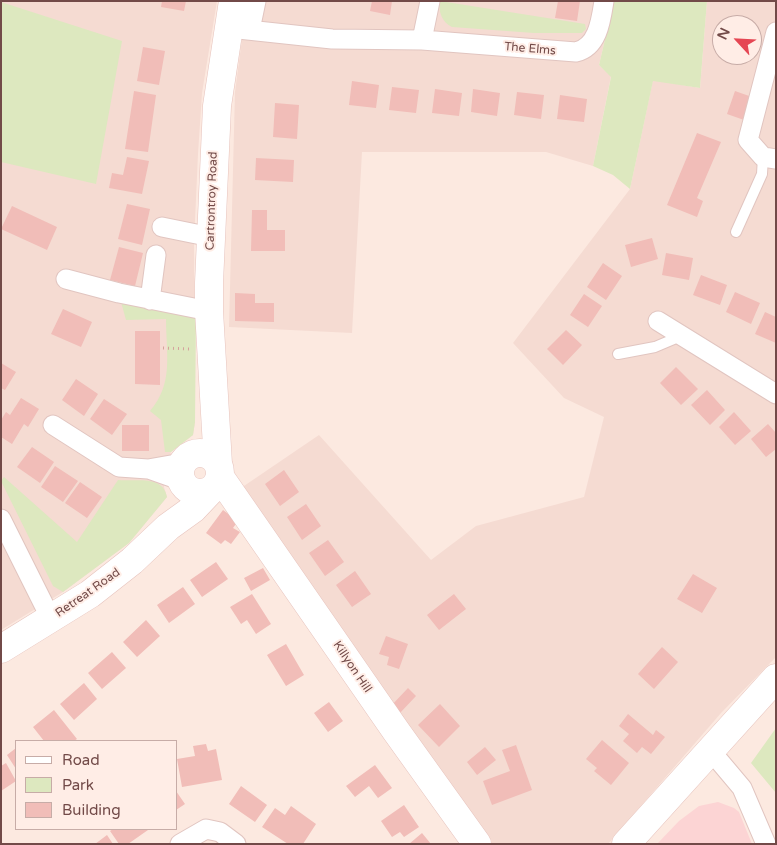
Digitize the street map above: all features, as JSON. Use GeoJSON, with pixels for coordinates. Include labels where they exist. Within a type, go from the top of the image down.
{"type":"FeatureCollection","features":[{"type":"Feature","properties":{"kind":"street","name":"Cartrontroy Road"},"geometry":{"type":"LineString","coordinates":[[205,477],[214,402],[209,311],[217,106],[239,29],[233,1]]}},
{"type":"Feature","properties":{"kind":"street"},"geometry":{"type":"LineString","coordinates":[[239,29],[256,1]]}},
{"type":"Feature","properties":{"kind":"street"},"geometry":{"type":"LineString","coordinates":[[422,40],[430,1]]}},
{"type":"Feature","properties":{"kind":"street","name":"The Elms"},"geometry":{"type":"LineString","coordinates":[[239,29],[332,39],[422,40],[576,52],[585,49],[592,41],[604,1]]}},
{"type":"Feature","properties":{"kind":"street"},"geometry":{"type":"LineString","coordinates":[[770,158],[749,144],[748,135],[776,32]]}},
{"type":"Feature","properties":{"kind":"street"},"geometry":{"type":"LineString","coordinates":[[150,300],[160,234],[211,238]]}},
{"type":"Feature","properties":{"kind":"street"},"geometry":{"type":"LineString","coordinates":[[66,279],[150,300],[209,311]]}},
{"type":"Feature","properties":{"kind":"street"},"geometry":{"type":"LineString","coordinates":[[658,321],[776,394]]}},
{"type":"Feature","properties":{"kind":"street"},"geometry":{"type":"LineString","coordinates":[[53,425],[113,464],[129,468],[148,468],[205,477]]}},
{"type":"Feature","properties":{"kind":"street","name":"Retreat Road"},"geometry":{"type":"LineString","coordinates":[[1,649],[98,589],[168,527],[192,509],[205,477]]}},
{"type":"Feature","properties":{"kind":"street","name":"Killyon Hill"},"geometry":{"type":"LineString","coordinates":[[205,477],[262,535],[396,731],[478,844]]}},
{"type":"Feature","properties":{"kind":"street"},"geometry":{"type":"LineString","coordinates":[[1,519],[51,619]]}},
{"type":"Feature","properties":{"kind":"street"},"geometry":{"type":"LineString","coordinates":[[626,844],[776,678]]}},
{"type":"Feature","properties":{"kind":"street"},"geometry":{"type":"LineString","coordinates":[[710,750],[742,788],[766,844]]}},
{"type":"Feature","properties":{"kind":"street"},"geometry":{"type":"LineString","coordinates":[[180,844],[206,829],[220,832],[236,844]]}},
{"type":"Feature","properties":{"kind":"lane"},"geometry":{"type":"LineString","coordinates":[[736,232],[770,158]]}},
{"type":"Feature","properties":{"kind":"lane"},"geometry":{"type":"LineString","coordinates":[[618,354],[655,347],[681,336]]}},
{"type":"Feature","properties":{"kind":"path"},"geometry":{"type":"LineString","coordinates":[[163,348],[211,350]]}},
{"type":"Feature","properties":{"kind":"shaded area"},"geometry":{"type":"Polygon","coordinates":[[[1,1],[217,1],[202,93],[198,154],[194,243],[195,422],[193,435],[171,452],[164,487],[167,497],[129,543],[63,592],[1,630],[1,1]]]}},
{"type":"Feature","properties":{"kind":"shaded area"},"geometry":{"type":"Polygon","coordinates":[[[247,1],[614,1],[599,65],[611,76],[593,166],[546,152],[362,152],[352,333],[229,327],[235,92],[247,1]]]}},
{"type":"Feature","properties":{"kind":"shaded area"},"geometry":{"type":"Polygon","coordinates":[[[707,1],[776,2],[776,657],[721,713],[608,844],[492,844],[241,488],[319,435],[431,560],[476,526],[584,497],[604,417],[564,398],[513,343],[630,189],[653,80],[700,88],[707,1]]]}},
{"type":"Feature","properties":{"kind":"shaded area"},"geometry":{"type":"Polygon","coordinates":[[[718,802],[739,812],[752,844],[657,844],[679,821],[699,806],[718,802]]]}},
{"type":"Feature","properties":{"kind":"green space"},"geometry":{"type":"Polygon","coordinates":[[[440,1],[585,24],[586,29],[582,33],[534,33],[452,27],[442,16],[440,1]]]}},
{"type":"Feature","properties":{"kind":"green space"},"geometry":{"type":"Polygon","coordinates":[[[614,1],[707,1],[700,88],[653,81],[630,189],[613,175],[593,166],[611,77],[599,65],[614,1]]]}},
{"type":"Feature","properties":{"kind":"green space"},"geometry":{"type":"Polygon","coordinates":[[[1,2],[122,41],[96,184],[1,162],[1,2]]]}},
{"type":"Feature","properties":{"kind":"green space"},"geometry":{"type":"Polygon","coordinates":[[[121,302],[196,317],[195,422],[193,435],[171,452],[165,452],[161,420],[150,411],[163,390],[166,379],[166,319],[126,320],[121,302]]]}},
{"type":"Feature","properties":{"kind":"green space"},"geometry":{"type":"Polygon","coordinates":[[[4,477],[77,542],[118,480],[154,482],[160,485],[167,497],[129,543],[63,592],[53,586],[1,481],[4,477]]]}},
{"type":"Feature","properties":{"kind":"green space"},"geometry":{"type":"Polygon","coordinates":[[[776,728],[776,793],[751,763],[776,728]]]}},
{"type":"Feature","properties":{"kind":"building"},"geometry":{"type":"Polygon","coordinates":[[[162,1],[186,1],[184,11],[161,7],[162,1]]]}},
{"type":"Feature","properties":{"kind":"building"},"geometry":{"type":"Polygon","coordinates":[[[372,1],[392,1],[390,15],[370,11],[372,1]]]}},
{"type":"Feature","properties":{"kind":"building"},"geometry":{"type":"Polygon","coordinates":[[[558,1],[580,1],[577,21],[555,18],[558,1]]]}},
{"type":"Feature","properties":{"kind":"building"},"geometry":{"type":"Polygon","coordinates":[[[143,47],[165,51],[159,85],[137,81],[143,47]]]}},
{"type":"Feature","properties":{"kind":"building"},"geometry":{"type":"Polygon","coordinates":[[[352,81],[379,85],[376,108],[349,105],[352,81]]]}},
{"type":"Feature","properties":{"kind":"building"},"geometry":{"type":"Polygon","coordinates":[[[392,87],[419,90],[416,113],[389,110],[392,87]]]}},
{"type":"Feature","properties":{"kind":"building"},"geometry":{"type":"Polygon","coordinates":[[[435,89],[462,93],[459,116],[432,113],[435,89]]]}},
{"type":"Feature","properties":{"kind":"building"},"geometry":{"type":"Polygon","coordinates":[[[473,89],[500,93],[497,116],[471,112],[473,89]]]}},
{"type":"Feature","properties":{"kind":"building"},"geometry":{"type":"Polygon","coordinates":[[[134,91],[156,95],[148,152],[125,149],[134,91]]]}},
{"type":"Feature","properties":{"kind":"building"},"geometry":{"type":"Polygon","coordinates":[[[735,91],[752,97],[744,120],[727,114],[735,91]]]}},
{"type":"Feature","properties":{"kind":"building"},"geometry":{"type":"Polygon","coordinates":[[[517,92],[544,95],[541,119],[514,115],[517,92]]]}},
{"type":"Feature","properties":{"kind":"building"},"geometry":{"type":"Polygon","coordinates":[[[560,95],[587,99],[584,122],[557,119],[560,95]]]}},
{"type":"Feature","properties":{"kind":"building"},"geometry":{"type":"Polygon","coordinates":[[[275,103],[299,105],[297,139],[273,137],[275,103]]]}},
{"type":"Feature","properties":{"kind":"building"},"geometry":{"type":"Polygon","coordinates":[[[697,133],[721,142],[697,198],[703,201],[697,217],[667,205],[697,133]]]}},
{"type":"Feature","properties":{"kind":"building"},"geometry":{"type":"Polygon","coordinates":[[[127,157],[149,161],[142,194],[109,188],[112,173],[123,175],[127,157]]]}},
{"type":"Feature","properties":{"kind":"building"},"geometry":{"type":"Polygon","coordinates":[[[256,158],[294,160],[293,182],[255,180],[256,158]]]}},
{"type":"Feature","properties":{"kind":"building"},"geometry":{"type":"Polygon","coordinates":[[[127,204],[150,209],[142,245],[118,239],[127,204]]]}},
{"type":"Feature","properties":{"kind":"building"},"geometry":{"type":"Polygon","coordinates":[[[12,206],[57,227],[47,250],[1,229],[12,206]]]}},
{"type":"Feature","properties":{"kind":"building"},"geometry":{"type":"Polygon","coordinates":[[[252,210],[267,210],[267,230],[285,230],[285,251],[251,251],[252,210]]]}},
{"type":"Feature","properties":{"kind":"building"},"geometry":{"type":"Polygon","coordinates":[[[652,238],[658,259],[631,267],[625,245],[652,238]]]}},
{"type":"Feature","properties":{"kind":"building"},"geometry":{"type":"Polygon","coordinates":[[[119,247],[143,253],[135,286],[110,280],[119,247]]]}},
{"type":"Feature","properties":{"kind":"building"},"geometry":{"type":"Polygon","coordinates":[[[666,253],[693,258],[689,280],[662,275],[666,253]]]}},
{"type":"Feature","properties":{"kind":"building"},"geometry":{"type":"Polygon","coordinates":[[[603,263],[622,276],[606,300],[587,287],[603,263]]]}},
{"type":"Feature","properties":{"kind":"building"},"geometry":{"type":"Polygon","coordinates":[[[701,275],[727,285],[720,305],[693,295],[701,275]]]}},
{"type":"Feature","properties":{"kind":"building"},"geometry":{"type":"Polygon","coordinates":[[[735,292],[760,303],[751,324],[726,312],[735,292]]]}},
{"type":"Feature","properties":{"kind":"building"},"geometry":{"type":"Polygon","coordinates":[[[235,293],[255,294],[255,303],[274,303],[274,322],[235,321],[235,293]]]}},
{"type":"Feature","properties":{"kind":"building"},"geometry":{"type":"Polygon","coordinates":[[[584,294],[602,306],[588,327],[570,315],[584,294]]]}},
{"type":"Feature","properties":{"kind":"building"},"geometry":{"type":"Polygon","coordinates":[[[63,309],[92,322],[81,347],[51,334],[63,309]]]}},
{"type":"Feature","properties":{"kind":"building"},"geometry":{"type":"Polygon","coordinates":[[[765,312],[776,317],[776,343],[755,334],[765,312]]]}},
{"type":"Feature","properties":{"kind":"building"},"geometry":{"type":"Polygon","coordinates":[[[566,330],[582,345],[563,365],[547,349],[566,330]]]}},
{"type":"Feature","properties":{"kind":"building"},"geometry":{"type":"Polygon","coordinates":[[[135,331],[160,331],[160,385],[135,384],[135,331]]]}},
{"type":"Feature","properties":{"kind":"building"},"geometry":{"type":"Polygon","coordinates":[[[1,363],[16,372],[5,390],[1,388],[1,363]]]}},
{"type":"Feature","properties":{"kind":"building"},"geometry":{"type":"Polygon","coordinates":[[[676,367],[698,389],[681,405],[660,383],[676,367]]]}},
{"type":"Feature","properties":{"kind":"building"},"geometry":{"type":"Polygon","coordinates":[[[76,379],[98,394],[84,416],[62,400],[76,379]]]}},
{"type":"Feature","properties":{"kind":"building"},"geometry":{"type":"Polygon","coordinates":[[[707,390],[725,410],[710,425],[691,405],[707,390]]]}},
{"type":"Feature","properties":{"kind":"building"},"geometry":{"type":"Polygon","coordinates":[[[21,398],[39,409],[28,427],[24,424],[12,444],[1,437],[1,420],[6,412],[10,415],[21,398]]]}},
{"type":"Feature","properties":{"kind":"building"},"geometry":{"type":"Polygon","coordinates":[[[104,399],[127,414],[112,435],[90,419],[104,399]]]}},
{"type":"Feature","properties":{"kind":"building"},"geometry":{"type":"Polygon","coordinates":[[[734,412],[751,431],[735,445],[719,427],[734,412]]]}},
{"type":"Feature","properties":{"kind":"building"},"geometry":{"type":"Polygon","coordinates":[[[768,424],[776,433],[776,449],[766,457],[751,439],[768,424]]]}},
{"type":"Feature","properties":{"kind":"building"},"geometry":{"type":"Polygon","coordinates":[[[122,425],[149,425],[149,451],[122,451],[122,425]]]}},
{"type":"Feature","properties":{"kind":"building"},"geometry":{"type":"Polygon","coordinates":[[[32,447],[54,462],[40,483],[17,467],[32,447]]]}},
{"type":"Feature","properties":{"kind":"building"},"geometry":{"type":"Polygon","coordinates":[[[55,466],[78,481],[63,502],[41,487],[55,466]]]}},
{"type":"Feature","properties":{"kind":"building"},"geometry":{"type":"Polygon","coordinates":[[[284,470],[299,492],[280,506],[265,484],[284,470]]]}},
{"type":"Feature","properties":{"kind":"building"},"geometry":{"type":"Polygon","coordinates":[[[80,482],[102,497],[87,518],[65,503],[80,482]]]}},
{"type":"Feature","properties":{"kind":"building"},"geometry":{"type":"Polygon","coordinates":[[[306,504],[321,526],[302,540],[287,517],[306,504]]]}},
{"type":"Feature","properties":{"kind":"building"},"geometry":{"type":"Polygon","coordinates":[[[223,510],[238,521],[233,528],[240,532],[231,544],[225,540],[221,544],[206,533],[223,510]]]}},
{"type":"Feature","properties":{"kind":"building"},"geometry":{"type":"Polygon","coordinates":[[[328,540],[344,562],[325,576],[309,553],[328,540]]]}},
{"type":"Feature","properties":{"kind":"building"},"geometry":{"type":"Polygon","coordinates":[[[216,562],[228,579],[202,597],[190,580],[216,562]]]}},
{"type":"Feature","properties":{"kind":"building"},"geometry":{"type":"Polygon","coordinates":[[[263,568],[270,580],[251,591],[244,578],[263,568]]]}},
{"type":"Feature","properties":{"kind":"building"},"geometry":{"type":"Polygon","coordinates":[[[355,571],[371,594],[352,607],[336,585],[355,571]]]}},
{"type":"Feature","properties":{"kind":"building"},"geometry":{"type":"Polygon","coordinates":[[[693,574],[717,588],[702,613],[677,599],[693,574]]]}},
{"type":"Feature","properties":{"kind":"building"},"geometry":{"type":"Polygon","coordinates":[[[183,587],[195,604],[169,623],[157,605],[183,587]]]}},
{"type":"Feature","properties":{"kind":"building"},"geometry":{"type":"Polygon","coordinates":[[[252,594],[271,624],[256,634],[247,620],[241,624],[230,607],[252,594]]]}},
{"type":"Feature","properties":{"kind":"building"},"geometry":{"type":"Polygon","coordinates":[[[454,594],[466,609],[439,630],[427,615],[454,594]]]}},
{"type":"Feature","properties":{"kind":"building"},"geometry":{"type":"Polygon","coordinates":[[[146,620],[160,636],[137,657],[123,642],[146,620]]]}},
{"type":"Feature","properties":{"kind":"building"},"geometry":{"type":"Polygon","coordinates":[[[386,636],[408,644],[399,669],[387,665],[389,657],[379,654],[386,636]]]}},
{"type":"Feature","properties":{"kind":"building"},"geometry":{"type":"Polygon","coordinates":[[[286,644],[304,675],[286,686],[267,655],[286,644]]]}},
{"type":"Feature","properties":{"kind":"building"},"geometry":{"type":"Polygon","coordinates":[[[662,647],[678,662],[654,689],[638,674],[662,647]]]}},
{"type":"Feature","properties":{"kind":"building"},"geometry":{"type":"Polygon","coordinates":[[[112,652],[126,668],[102,689],[88,673],[112,652]]]}},
{"type":"Feature","properties":{"kind":"building"},"geometry":{"type":"Polygon","coordinates":[[[84,683],[97,699],[74,720],[60,704],[84,683]]]}},
{"type":"Feature","properties":{"kind":"building"},"geometry":{"type":"Polygon","coordinates":[[[408,688],[416,696],[399,714],[391,706],[408,688]]]}},
{"type":"Feature","properties":{"kind":"building"},"geometry":{"type":"Polygon","coordinates":[[[329,702],[343,721],[328,732],[314,713],[329,702]]]}},
{"type":"Feature","properties":{"kind":"building"},"geometry":{"type":"Polygon","coordinates":[[[440,704],[460,726],[439,747],[418,725],[440,704]]]}},
{"type":"Feature","properties":{"kind":"building"},"geometry":{"type":"Polygon","coordinates":[[[54,710],[77,739],[43,740],[33,727],[54,710]]]}},
{"type":"Feature","properties":{"kind":"building"},"geometry":{"type":"Polygon","coordinates":[[[628,714],[653,735],[656,730],[665,737],[651,754],[642,747],[637,753],[623,741],[629,734],[619,726],[628,714]]]}},
{"type":"Feature","properties":{"kind":"building"},"geometry":{"type":"Polygon","coordinates":[[[602,740],[629,763],[611,785],[594,771],[597,768],[586,759],[602,740]]]}},
{"type":"Feature","properties":{"kind":"building"},"geometry":{"type":"Polygon","coordinates":[[[206,744],[208,751],[216,749],[222,780],[182,787],[178,759],[195,756],[193,746],[206,744]]]}},
{"type":"Feature","properties":{"kind":"building"},"geometry":{"type":"Polygon","coordinates":[[[516,745],[532,790],[492,805],[483,781],[510,771],[502,750],[516,745]]]}},
{"type":"Feature","properties":{"kind":"building"},"geometry":{"type":"Polygon","coordinates":[[[485,747],[496,760],[477,775],[467,762],[485,747]]]}},
{"type":"Feature","properties":{"kind":"building"},"geometry":{"type":"Polygon","coordinates":[[[15,749],[15,767],[7,755],[15,749]]]}},
{"type":"Feature","properties":{"kind":"building"},"geometry":{"type":"Polygon","coordinates":[[[6,763],[15,782],[1,791],[1,766],[6,763]]]}},
{"type":"Feature","properties":{"kind":"building"},"geometry":{"type":"Polygon","coordinates":[[[375,765],[392,788],[378,798],[369,786],[355,797],[346,786],[375,765]]]}},
{"type":"Feature","properties":{"kind":"building"},"geometry":{"type":"Polygon","coordinates":[[[241,786],[267,805],[255,822],[229,804],[241,786]]]}},
{"type":"Feature","properties":{"kind":"building"},"geometry":{"type":"Polygon","coordinates":[[[178,794],[185,804],[178,809],[178,794]]]}},
{"type":"Feature","properties":{"kind":"building"},"geometry":{"type":"Polygon","coordinates":[[[404,805],[419,827],[404,837],[400,832],[392,837],[381,821],[404,805]]]}},
{"type":"Feature","properties":{"kind":"building"},"geometry":{"type":"Polygon","coordinates":[[[291,806],[316,824],[303,844],[288,844],[262,827],[275,808],[285,815],[291,806]]]}},
{"type":"Feature","properties":{"kind":"building"},"geometry":{"type":"Polygon","coordinates":[[[148,830],[128,844],[119,844],[110,831],[148,830]]]}},
{"type":"Feature","properties":{"kind":"building"},"geometry":{"type":"Polygon","coordinates":[[[422,833],[431,844],[409,844],[422,833]]]}},
{"type":"Feature","properties":{"kind":"building"},"geometry":{"type":"Polygon","coordinates":[[[107,835],[113,844],[95,844],[107,835]]]}}]}
